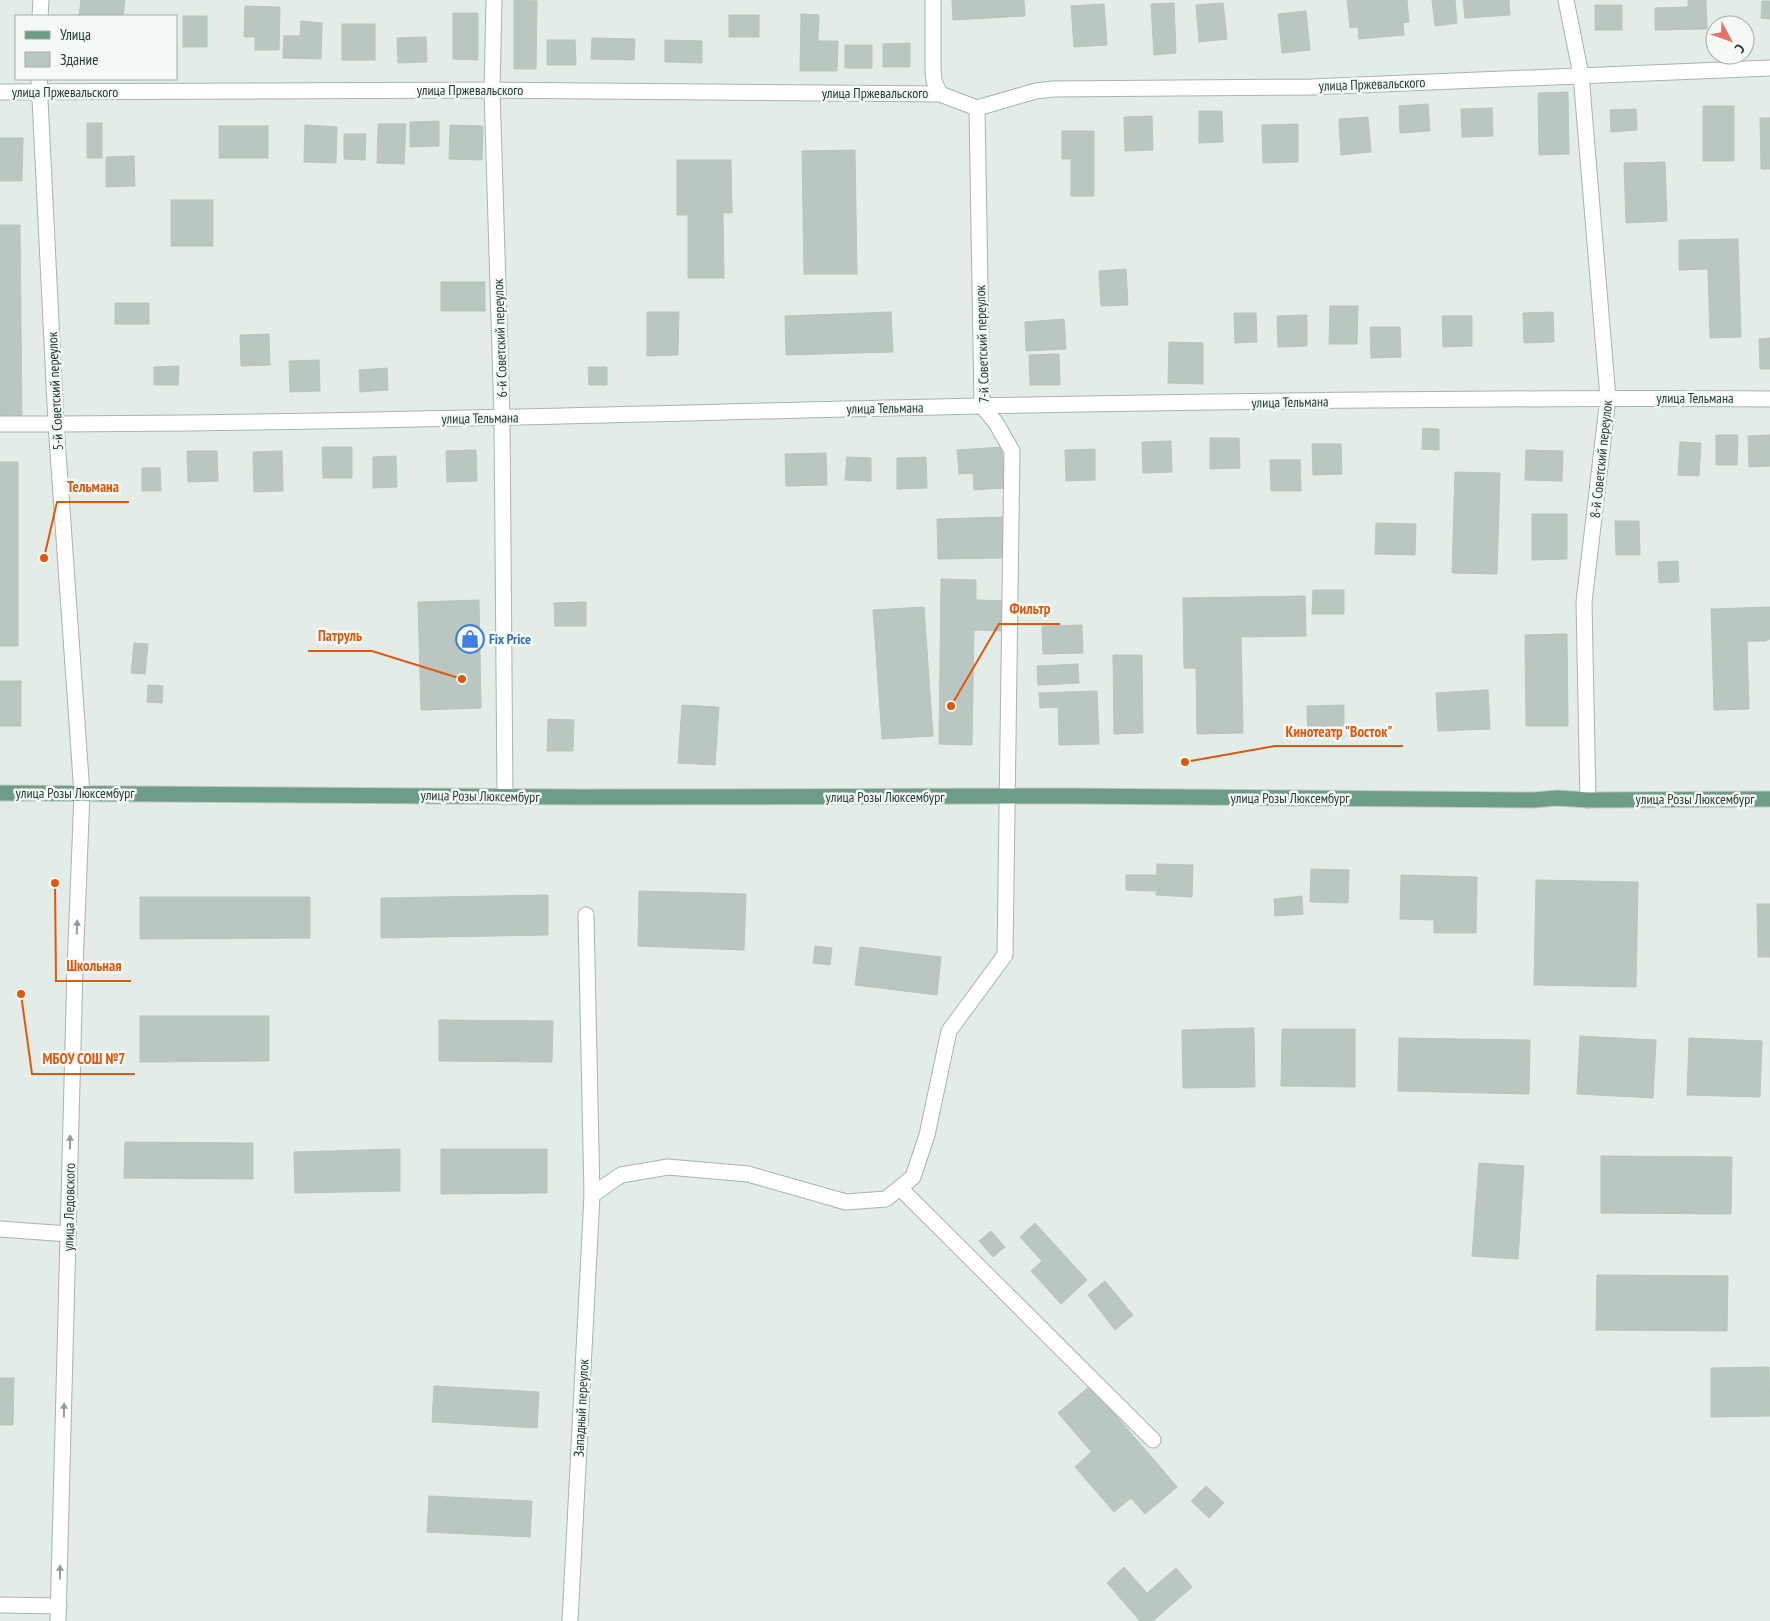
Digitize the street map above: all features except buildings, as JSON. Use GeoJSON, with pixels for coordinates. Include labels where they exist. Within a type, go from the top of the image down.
{"type":"FeatureCollection","features":[{"type":"Feature","properties":{"kind":"main road","name":"улица Розы Люксембург"},"geometry":{"type":"LineString","coordinates":[[0,793],[505,796],[1070,796],[1534,800],[1557,798],[1588,800],[1770,799]]}},
{"type":"Feature","properties":{"kind":"street"},"geometry":{"type":"LineString","coordinates":[[40,15],[41,0]]}},
{"type":"Feature","properties":{"kind":"street","name":"6-й Советский переулок"},"geometry":{"type":"LineString","coordinates":[[494,0],[492,90],[502,418],[505,796]]}},
{"type":"Feature","properties":{"kind":"street"},"geometry":{"type":"LineString","coordinates":[[933,0],[934,81],[940,94],[977,108]]}},
{"type":"Feature","properties":{"kind":"street","name":"8-й Советский переулок"},"geometry":{"type":"LineString","coordinates":[[1566,0],[1581,75],[1608,398],[1584,602],[1588,800]]}},
{"type":"Feature","properties":{"kind":"street","name":"улица Пржевальского"},"geometry":{"type":"LineString","coordinates":[[977,108],[1054,89],[1311,87],[1770,68]]}},
{"type":"Feature","properties":{"kind":"street","name":"улица Пржевальского"},"geometry":{"type":"LineString","coordinates":[[0,92],[39,86],[940,94]]}},
{"type":"Feature","properties":{"kind":"street","name":"5-й Советский переулок"},"geometry":{"type":"LineString","coordinates":[[39,86],[56,424],[82,794]]}},
{"type":"Feature","properties":{"kind":"street","name":"7-й Советский переулок"},"geometry":{"type":"LineString","coordinates":[[900,1188],[913,1178],[927,1135],[949,1031],[1005,955],[1012,452],[996,423],[982,406],[977,108]]}},
{"type":"Feature","properties":{"kind":"street","name":"улица Тельмана"},"geometry":{"type":"LineString","coordinates":[[0,424],[502,418],[982,406],[1608,398],[1770,399]]}},
{"type":"Feature","properties":{"kind":"street","name":"улица Ледовского"},"geometry":{"type":"LineString","coordinates":[[59,1613],[75,968],[82,794]]}},
{"type":"Feature","properties":{"kind":"street","name":"Западный переулок"},"geometry":{"type":"LineString","coordinates":[[570,1621],[592,1194],[586,915]]}},
{"type":"Feature","properties":{"kind":"street"},"geometry":{"type":"LineString","coordinates":[[592,1194],[621,1175],[668,1168],[748,1174],[846,1202],[886,1199],[900,1188],[1153,1440]]}},
{"type":"Feature","properties":{"kind":"street"},"geometry":{"type":"LineString","coordinates":[[0,1229],[68,1234]]}},
{"type":"Feature","properties":{"kind":"street"},"geometry":{"type":"LineString","coordinates":[[0,1605],[59,1613]]}},
{"type":"Feature","properties":{"kind":"place","name":"Тельмана"},"geometry":{"type":"Point","coordinates":[44,558]}},
{"type":"Feature","properties":{"kind":"place","name":"Fix Price"},"geometry":{"type":"Point","coordinates":[470,639]}},
{"type":"Feature","properties":{"kind":"place","name":"Патруль"},"geometry":{"type":"Point","coordinates":[462,679]}},
{"type":"Feature","properties":{"kind":"place","name":"Фильтр"},"geometry":{"type":"Point","coordinates":[951,706]}},
{"type":"Feature","properties":{"kind":"place","name":"Кинотеатр \"Восток\""},"geometry":{"type":"Point","coordinates":[1185,762]}},
{"type":"Feature","properties":{"kind":"place","name":"Школьная"},"geometry":{"type":"Point","coordinates":[55,883]}},
{"type":"Feature","properties":{"kind":"place","name":"МБОУ СОШ №7"},"geometry":{"type":"Point","coordinates":[21,994]}}]}
